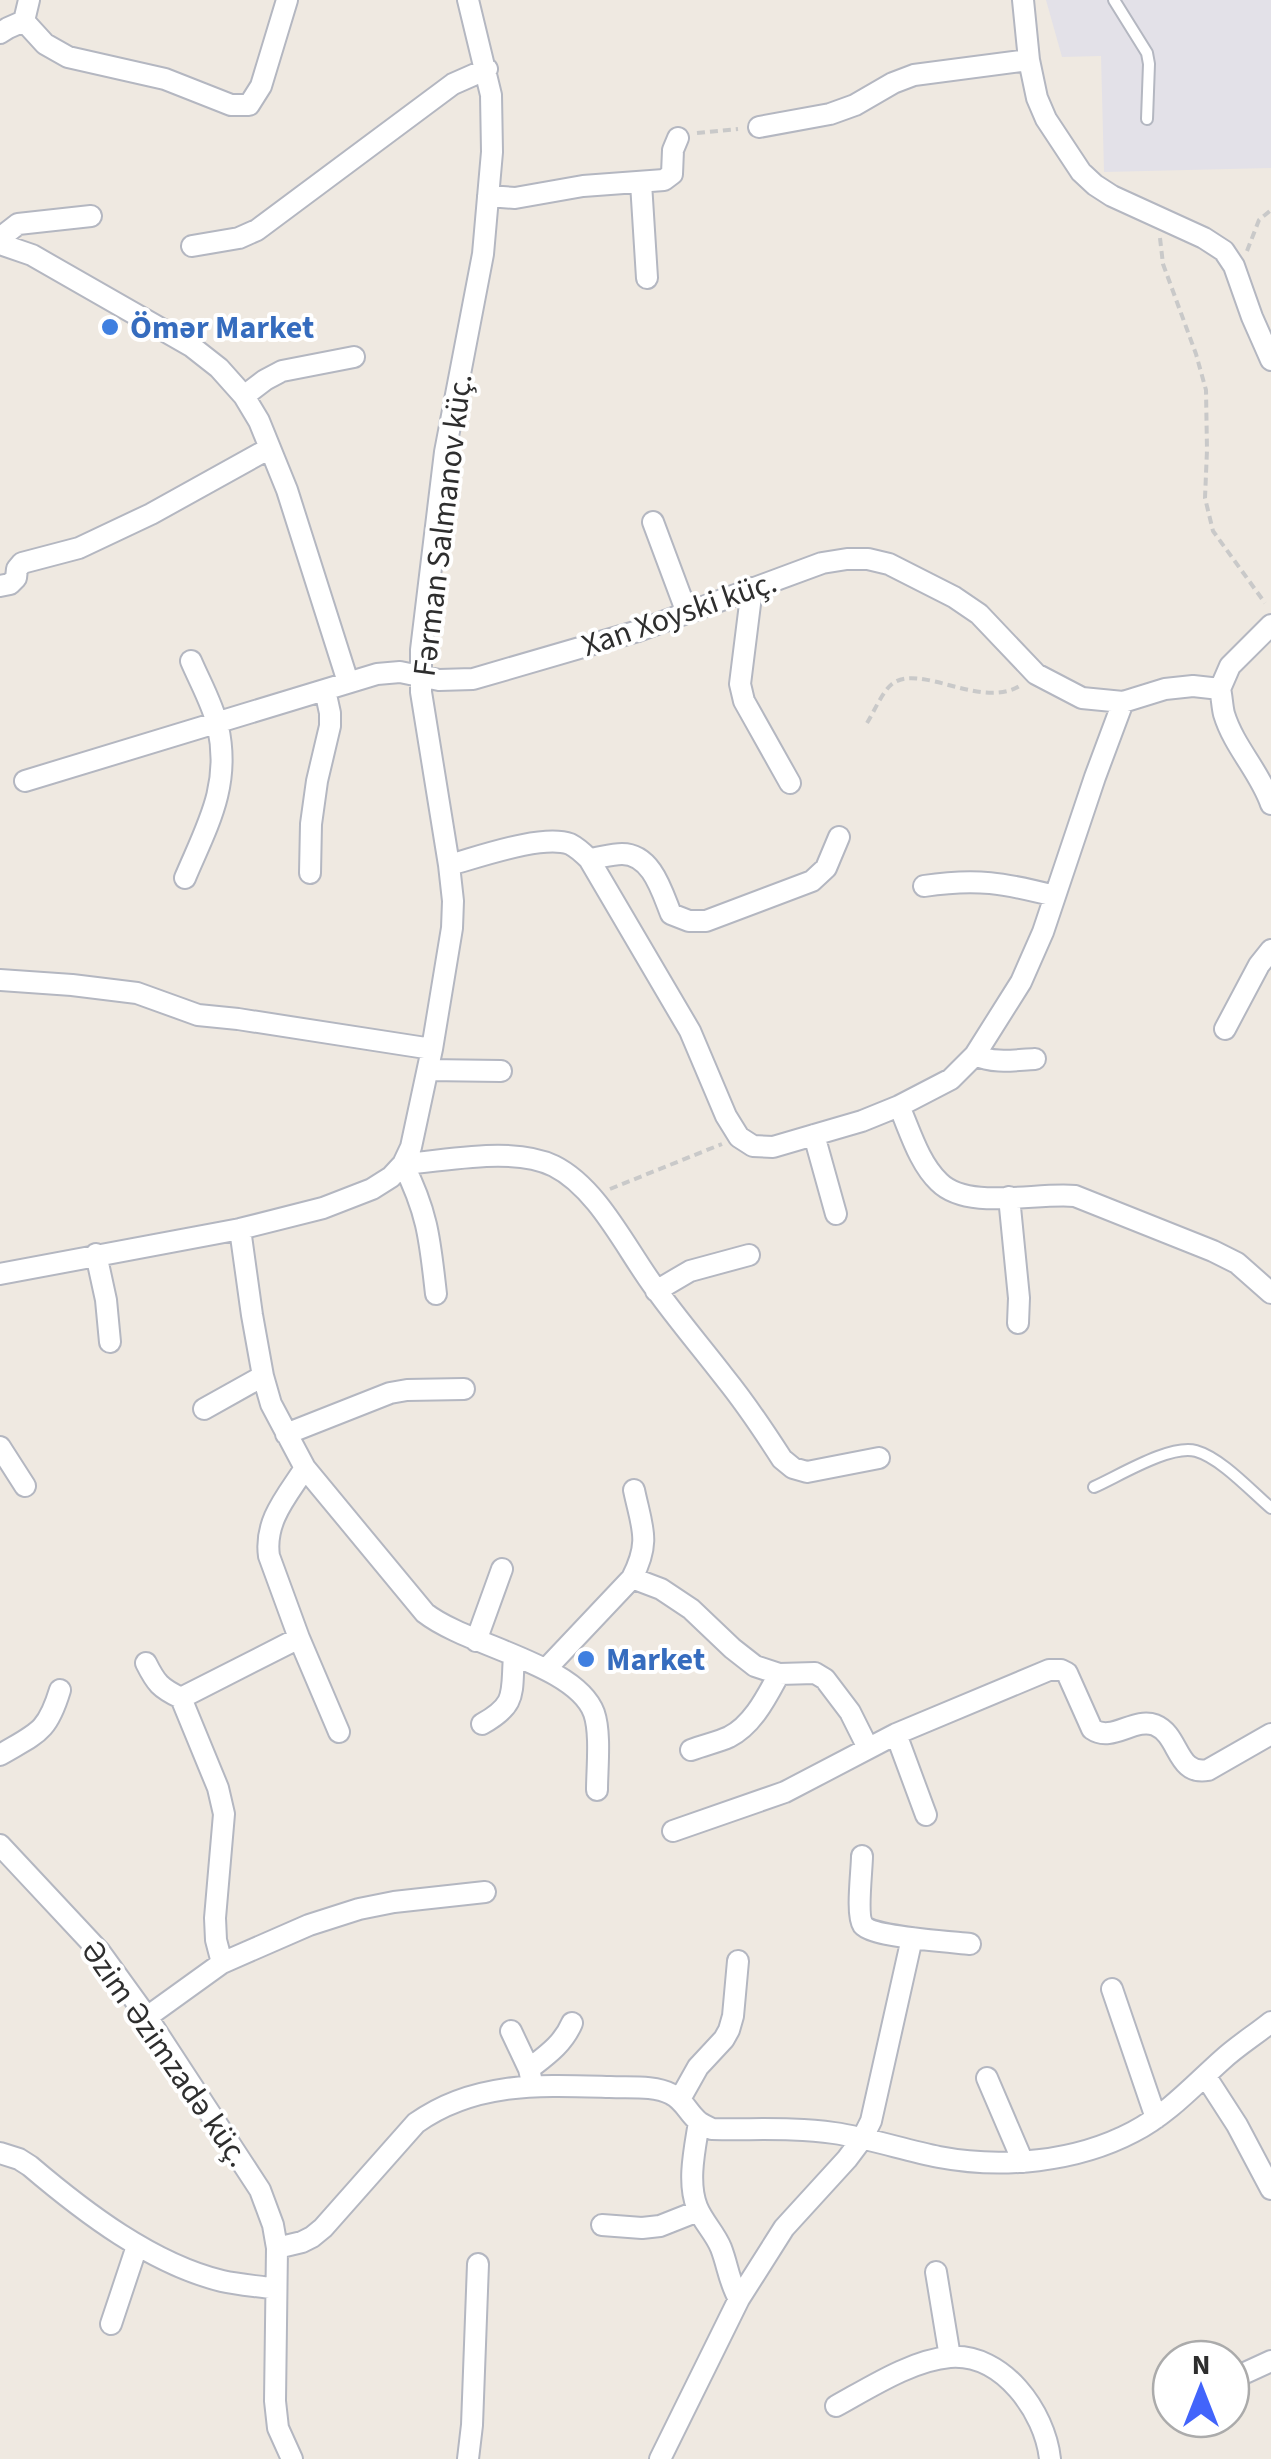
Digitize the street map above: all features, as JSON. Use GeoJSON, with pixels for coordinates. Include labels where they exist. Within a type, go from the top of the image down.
{"type":"FeatureCollection","features":[{"type":"Feature","properties":{"kind":"street"},"geometry":{"type":"LineString","coordinates":[[0,34],[26,11],[46,44],[68,56],[165,79],[230,106],[249,105],[260,86],[287,0]]}},
{"type":"Feature","properties":{"kind":"street","name":"Fərman Salmanov küç."},"geometry":{"type":"LineString","coordinates":[[403,1164],[416,1130],[452,928],[449,865],[420,674],[445,452],[478,284],[488,196],[493,124],[486,70],[468,0]]}},
{"type":"Feature","properties":{"kind":"street"},"geometry":{"type":"LineString","coordinates":[[1023,0],[1037,98],[1081,172],[1112,196],[1224,251],[1234,266],[1271,360]]}},
{"type":"Feature","properties":{"kind":"street"},"geometry":{"type":"LineString","coordinates":[[759,127],[855,106],[914,75],[1029,60]]}},
{"type":"Feature","properties":{"kind":"street"},"geometry":{"type":"LineString","coordinates":[[192,246],[240,238],[258,230],[453,84],[486,70]]}},
{"type":"Feature","properties":{"kind":"street"},"geometry":{"type":"LineString","coordinates":[[488,196],[515,198],[582,186],[670,178],[678,138]]}},
{"type":"Feature","properties":{"kind":"street"},"geometry":{"type":"LineString","coordinates":[[641,182],[647,278]]}},
{"type":"Feature","properties":{"kind":"street"},"geometry":{"type":"LineString","coordinates":[[90,216],[18,224],[0,241],[32,255],[191,346],[219,368],[244,396],[259,421],[287,490],[348,682]]}},
{"type":"Feature","properties":{"kind":"street"},"geometry":{"type":"LineString","coordinates":[[244,396],[282,371],[354,357]]}},
{"type":"Feature","properties":{"kind":"street"},"geometry":{"type":"LineString","coordinates":[[0,586],[16,578],[22,563],[79,548],[270,448]]}},
{"type":"Feature","properties":{"kind":"street"},"geometry":{"type":"LineString","coordinates":[[653,522],[687,613]]}},
{"type":"Feature","properties":{"kind":"street","name":"Xan Xoyski küç."},"geometry":{"type":"LineString","coordinates":[[25,781],[378,674],[400,672],[457,681],[472,678],[638,631],[822,563],[847,558],[889,564],[954,597],[978,614],[1036,674],[1082,698],[1123,702],[1166,689],[1220,689]]}},
{"type":"Feature","properties":{"kind":"street"},"geometry":{"type":"LineString","coordinates":[[752,588],[740,684],[744,702],[790,783]]}},
{"type":"Feature","properties":{"kind":"street"},"geometry":{"type":"LineString","coordinates":[[1271,625],[1230,666],[1220,689],[1224,714],[1271,804]]}},
{"type":"Feature","properties":{"kind":"street"},"geometry":{"type":"LineString","coordinates":[[184,878],[218,797],[223,772],[218,724],[191,661]]}},
{"type":"Feature","properties":{"kind":"street"},"geometry":{"type":"LineString","coordinates":[[310,873],[315,796],[330,726],[325,690]]}},
{"type":"Feature","properties":{"kind":"street"},"geometry":{"type":"LineString","coordinates":[[449,865],[536,843],[566,843],[579,849],[589,859],[690,1032],[739,1137],[753,1146],[773,1147],[899,1106],[951,1079],[976,1055],[1022,982],[1123,702]]}},
{"type":"Feature","properties":{"kind":"street"},"geometry":{"type":"LineString","coordinates":[[589,859],[626,854],[640,860],[656,877],[671,914],[688,921],[706,920],[812,881],[826,868],[838,836]]}},
{"type":"Feature","properties":{"kind":"street"},"geometry":{"type":"LineString","coordinates":[[924,886],[956,881],[1002,882],[1054,896]]}},
{"type":"Feature","properties":{"kind":"street"},"geometry":{"type":"LineString","coordinates":[[1225,1029],[1271,950]]}},
{"type":"Feature","properties":{"kind":"street"},"geometry":{"type":"LineString","coordinates":[[0,980],[136,993],[198,1015],[238,1019],[501,1071]]}},
{"type":"Feature","properties":{"kind":"street"},"geometry":{"type":"LineString","coordinates":[[976,1055],[1000,1061],[1035,1059]]}},
{"type":"Feature","properties":{"kind":"street"},"geometry":{"type":"LineString","coordinates":[[899,1106],[926,1166],[941,1185],[960,1195],[1075,1196],[1238,1263],[1271,1294]]}},
{"type":"Feature","properties":{"kind":"street"},"geometry":{"type":"LineString","coordinates":[[814,1136],[836,1214]]}},
{"type":"Feature","properties":{"kind":"street"},"geometry":{"type":"LineString","coordinates":[[0,1274],[240,1229],[323,1208],[372,1189],[403,1164],[494,1156],[528,1158],[552,1165],[572,1177],[592,1197],[656,1291],[782,1459],[793,1468],[808,1472],[879,1458]]}},
{"type":"Feature","properties":{"kind":"street"},"geometry":{"type":"LineString","coordinates":[[403,1164],[426,1218],[436,1294]]}},
{"type":"Feature","properties":{"kind":"street"},"geometry":{"type":"LineString","coordinates":[[1008,1197],[1018,1323]]}},
{"type":"Feature","properties":{"kind":"street"},"geometry":{"type":"LineString","coordinates":[[240,1229],[263,1376],[286,1434],[306,1468],[424,1613],[440,1625],[546,1669],[572,1685],[588,1701],[596,1722],[597,1790]]}},
{"type":"Feature","properties":{"kind":"street"},"geometry":{"type":"LineString","coordinates":[[96,1254],[110,1342]]}},
{"type":"Feature","properties":{"kind":"street"},"geometry":{"type":"LineString","coordinates":[[656,1291],[690,1271],[748,1255]]}},
{"type":"Feature","properties":{"kind":"street"},"geometry":{"type":"LineString","coordinates":[[204,1409],[263,1376]]}},
{"type":"Feature","properties":{"kind":"street"},"geometry":{"type":"LineString","coordinates":[[286,1434],[390,1393],[464,1389]]}},
{"type":"Feature","properties":{"kind":"street"},"geometry":{"type":"LineString","coordinates":[[0,1447],[25,1486]]}},
{"type":"Feature","properties":{"kind":"street"},"geometry":{"type":"LineString","coordinates":[[306,1468],[270,1525],[267,1542],[299,1638],[339,1732]]}},
{"type":"Feature","properties":{"kind":"street"},"geometry":{"type":"LineString","coordinates":[[546,1669],[632,1578],[642,1557],[644,1538],[634,1490]]}},
{"type":"Feature","properties":{"kind":"street"},"geometry":{"type":"LineString","coordinates":[[476,1641],[502,1569]]}},
{"type":"Feature","properties":{"kind":"street"},"geometry":{"type":"LineString","coordinates":[[632,1578],[661,1589],[755,1666],[779,1674],[815,1673],[825,1679],[850,1712],[868,1748]]}},
{"type":"Feature","properties":{"kind":"street"},"geometry":{"type":"LineString","coordinates":[[181,1698],[299,1638]]}},
{"type":"Feature","properties":{"kind":"street"},"geometry":{"type":"LineString","coordinates":[[482,1724],[502,1713],[510,1702],[514,1656]]}},
{"type":"Feature","properties":{"kind":"street"},"geometry":{"type":"LineString","coordinates":[[146,1663],[163,1690],[181,1698],[218,1788],[224,1814],[215,1918],[222,1963]]}},
{"type":"Feature","properties":{"kind":"street"},"geometry":{"type":"LineString","coordinates":[[673,1831],[785,1792],[896,1734],[1049,1670],[1067,1673],[1092,1729],[1098,1734],[1154,1724],[1162,1729],[1188,1767],[1198,1772],[1271,1734]]}},
{"type":"Feature","properties":{"kind":"street"},"geometry":{"type":"LineString","coordinates":[[691,1750],[732,1736],[743,1727],[779,1674]]}},
{"type":"Feature","properties":{"kind":"street"},"geometry":{"type":"LineString","coordinates":[[0,1755],[47,1723],[60,1690]]}},
{"type":"Feature","properties":{"kind":"street"},"geometry":{"type":"LineString","coordinates":[[896,1734],[926,1815]]}},
{"type":"Feature","properties":{"kind":"street","name":"Əzim Əzimzadə küç."},"geometry":{"type":"LineString","coordinates":[[0,1845],[100,1952],[148,2018],[260,2190],[274,2225],[276,2248],[274,2401],[278,2428],[292,2459]]}},
{"type":"Feature","properties":{"kind":"street"},"geometry":{"type":"LineString","coordinates":[[862,1856],[862,1924],[867,1930],[970,1944]]}},
{"type":"Feature","properties":{"kind":"street"},"geometry":{"type":"LineString","coordinates":[[148,2018],[222,1963],[309,1924],[394,1902],[485,1892]]}},
{"type":"Feature","properties":{"kind":"street"},"geometry":{"type":"LineString","coordinates":[[660,2459],[739,2299],[784,2228],[832,2178],[871,2121],[912,1938]]}},
{"type":"Feature","properties":{"kind":"street"},"geometry":{"type":"LineString","coordinates":[[680,2099],[698,2067],[729,2030],[738,1960]]}},
{"type":"Feature","properties":{"kind":"street"},"geometry":{"type":"LineString","coordinates":[[1112,1989],[1156,2118]]}},
{"type":"Feature","properties":{"kind":"street"},"geometry":{"type":"LineString","coordinates":[[531,2077],[668,2092],[680,2099],[699,2122],[712,2129],[837,2133],[940,2157],[1023,2162],[1110,2141],[1156,2118],[1271,2022]]}},
{"type":"Feature","properties":{"kind":"street"},"geometry":{"type":"LineString","coordinates":[[276,2248],[312,2237],[416,2123],[433,2111],[531,2077],[567,2035],[572,2023]]}},
{"type":"Feature","properties":{"kind":"street"},"geometry":{"type":"LineString","coordinates":[[511,2031],[531,2077]]}},
{"type":"Feature","properties":{"kind":"street"},"geometry":{"type":"LineString","coordinates":[[1206,2076],[1238,2125],[1271,2189]]}},
{"type":"Feature","properties":{"kind":"street"},"geometry":{"type":"LineString","coordinates":[[987,2078],[1023,2162]]}},
{"type":"Feature","properties":{"kind":"street"},"geometry":{"type":"LineString","coordinates":[[699,2122],[694,2182],[698,2211],[722,2250],[739,2299]]}},
{"type":"Feature","properties":{"kind":"street"},"geometry":{"type":"LineString","coordinates":[[0,2153],[30,2166],[162,2260],[225,2282],[276,2289]]}},
{"type":"Feature","properties":{"kind":"street"},"geometry":{"type":"LineString","coordinates":[[602,2225],[660,2226],[698,2211]]}},
{"type":"Feature","properties":{"kind":"street"},"geometry":{"type":"LineString","coordinates":[[111,2324],[138,2246]]}},
{"type":"Feature","properties":{"kind":"street"},"geometry":{"type":"LineString","coordinates":[[468,2459],[478,2264]]}},
{"type":"Feature","properties":{"kind":"street"},"geometry":{"type":"LineString","coordinates":[[936,2272],[950,2358]]}},
{"type":"Feature","properties":{"kind":"street"},"geometry":{"type":"LineString","coordinates":[[836,2406],[913,2367],[950,2358],[975,2360],[996,2371],[1024,2395],[1042,2424],[1050,2459]]}},
{"type":"Feature","properties":{"kind":"lane"},"geometry":{"type":"LineString","coordinates":[[1114,0],[1147,52],[1147,119]]}},
{"type":"Feature","properties":{"kind":"lane"},"geometry":{"type":"LineString","coordinates":[[1094,1487],[1174,1451],[1198,1452],[1215,1461],[1271,1508]]}},
{"type":"Feature","properties":{"kind":"path"},"geometry":{"type":"LineString","coordinates":[[678,138],[759,127]]}},
{"type":"Feature","properties":{"kind":"path"},"geometry":{"type":"LineString","coordinates":[[1234,266],[1247,252],[1259,220],[1271,210]]}},
{"type":"Feature","properties":{"kind":"path"},"geometry":{"type":"LineString","coordinates":[[1163,219],[1159,242],[1163,264],[1206,390],[1205,498],[1213,531],[1271,611]]}},
{"type":"Feature","properties":{"kind":"path"},"geometry":{"type":"LineString","coordinates":[[867,723],[890,684],[904,678],[988,694],[1014,690],[1036,674]]}},
{"type":"Feature","properties":{"kind":"path"},"geometry":{"type":"LineString","coordinates":[[592,1197],[739,1137]]}},
{"type":"Feature","properties":{"kind":"shaded area"},"geometry":{"type":"Polygon","coordinates":[[[1046,0],[1271,0],[1271,168],[1104,172],[1101,56],[1062,57],[1046,0]]]}},
{"type":"Feature","properties":{"kind":"place","name":"Ömər Market"},"geometry":{"type":"Point","coordinates":[110,327]}},
{"type":"Feature","properties":{"kind":"place","name":"Market"},"geometry":{"type":"Point","coordinates":[586,1659]}}]}
